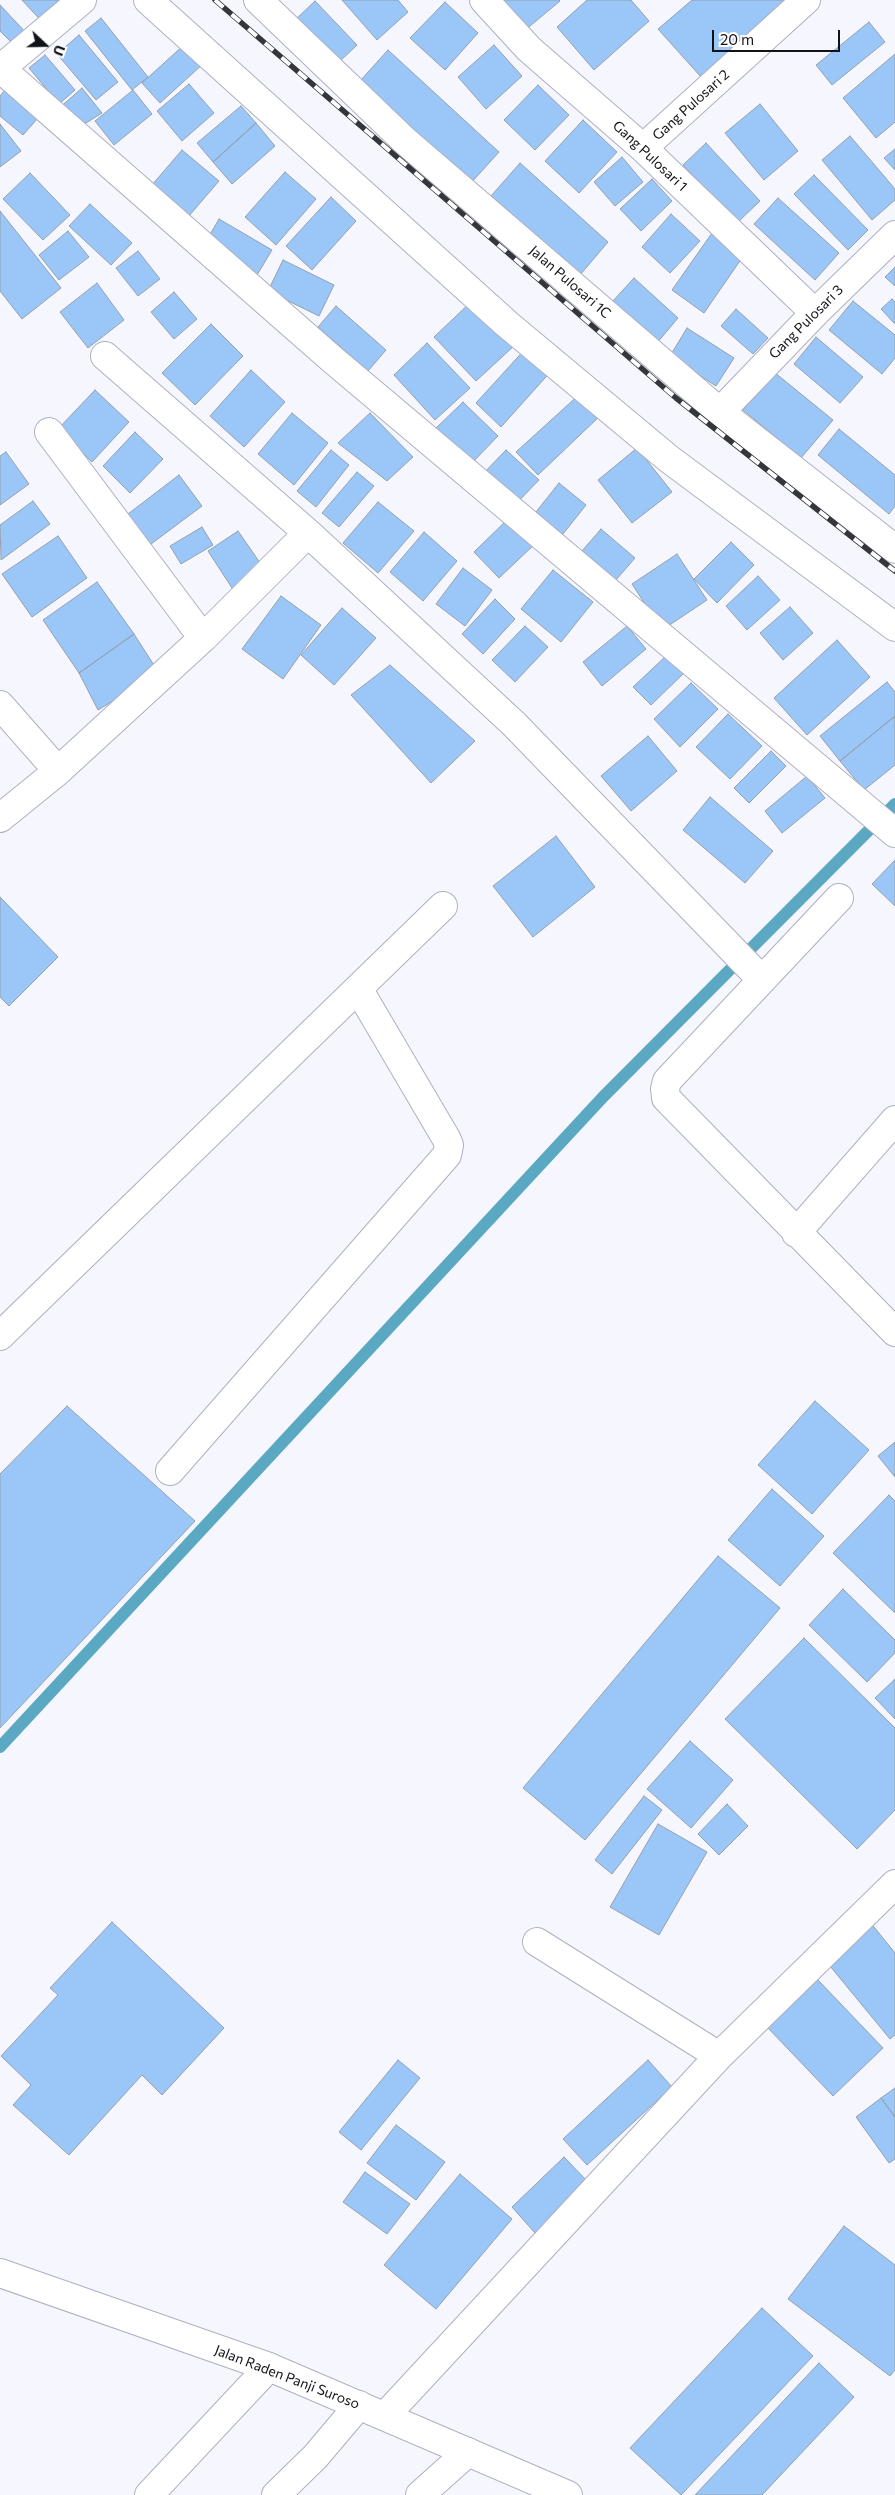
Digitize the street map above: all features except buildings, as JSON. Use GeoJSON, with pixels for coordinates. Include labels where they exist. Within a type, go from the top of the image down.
{"type":"FeatureCollection","features":[{"type":"Feature","properties":{"kind":"main road"},"geometry":{"type":"LineString","coordinates":[[82,0],[0,68],[333,360],[891,830]]}},
{"type":"Feature","properties":{"kind":"main road"},"geometry":{"type":"LineString","coordinates":[[148,0],[515,330],[669,459],[895,627]]}},
{"type":"Feature","properties":{"kind":"main road","name":"Jalan Pulosari 1C"},"geometry":{"type":"LineString","coordinates":[[258,0],[404,140],[720,412],[895,549]]}},
{"type":"Feature","properties":{"kind":"main road","name":"Gang Pulosari 1"},"geometry":{"type":"LineString","coordinates":[[484,0],[529,49],[643,148],[815,312]]}},
{"type":"Feature","properties":{"kind":"main road","name":"Gang Pulosari 2"},"geometry":{"type":"LineString","coordinates":[[643,148],[806,0]]}},
{"type":"Feature","properties":{"kind":"main road","name":"Gang Pulosari 3"},"geometry":{"type":"LineString","coordinates":[[720,412],[815,312],[895,235]]}},
{"type":"Feature","properties":{"kind":"main road"},"geometry":{"type":"LineString","coordinates":[[105,356],[308,533],[514,724],[745,963]]}},
{"type":"Feature","properties":{"kind":"main road"},"geometry":{"type":"LineString","coordinates":[[49,432],[203,638]]}},
{"type":"Feature","properties":{"kind":"main road"},"geometry":{"type":"LineString","coordinates":[[0,818],[58,771],[203,638],[308,533]]}},
{"type":"Feature","properties":{"kind":"main road"},"geometry":{"type":"LineString","coordinates":[[0,705],[58,771]]}},
{"type":"Feature","properties":{"kind":"main road"},"geometry":{"type":"LineString","coordinates":[[839,898],[745,963],[667,1081],[665,1089],[666,1098],[796,1233],[895,1332]]}},
{"type":"Feature","properties":{"kind":"main road"},"geometry":{"type":"LineString","coordinates":[[0,1336],[444,906]]}},
{"type":"Feature","properties":{"kind":"main road"},"geometry":{"type":"LineString","coordinates":[[170,1471],[447,1154],[449,1145],[446,1138],[359,990]]}},
{"type":"Feature","properties":{"kind":"main road"},"geometry":{"type":"LineString","coordinates":[[796,1233],[895,1120]]}},
{"type":"Feature","properties":{"kind":"main road"},"geometry":{"type":"LineString","coordinates":[[385,2416],[719,2056],[895,1884]]}},
{"type":"Feature","properties":{"kind":"main road"},"geometry":{"type":"LineString","coordinates":[[537,1942],[719,2056]]}},
{"type":"Feature","properties":{"kind":"main road","name":"Jalan Raden Panji Suroso"},"geometry":{"type":"LineString","coordinates":[[0,2273],[269,2368],[360,2405],[568,2495]]}},
{"type":"Feature","properties":{"kind":"main road"},"geometry":{"type":"LineString","coordinates":[[149,2495],[269,2368]]}},
{"type":"Feature","properties":{"kind":"main road"},"geometry":{"type":"LineString","coordinates":[[276,2495],[315,2457],[360,2405]]}},
{"type":"Feature","properties":{"kind":"main road"},"geometry":{"type":"LineString","coordinates":[[420,2495],[468,2452]]}},
{"type":"Feature","properties":{"kind":"waterway"},"geometry":{"type":"LineString","coordinates":[[0,1747],[603,1097],[895,804]]}},
{"type":"Feature","properties":{"kind":"railway"},"geometry":{"type":"LineString","coordinates":[[215,0],[676,398],[895,571]]}}]}
